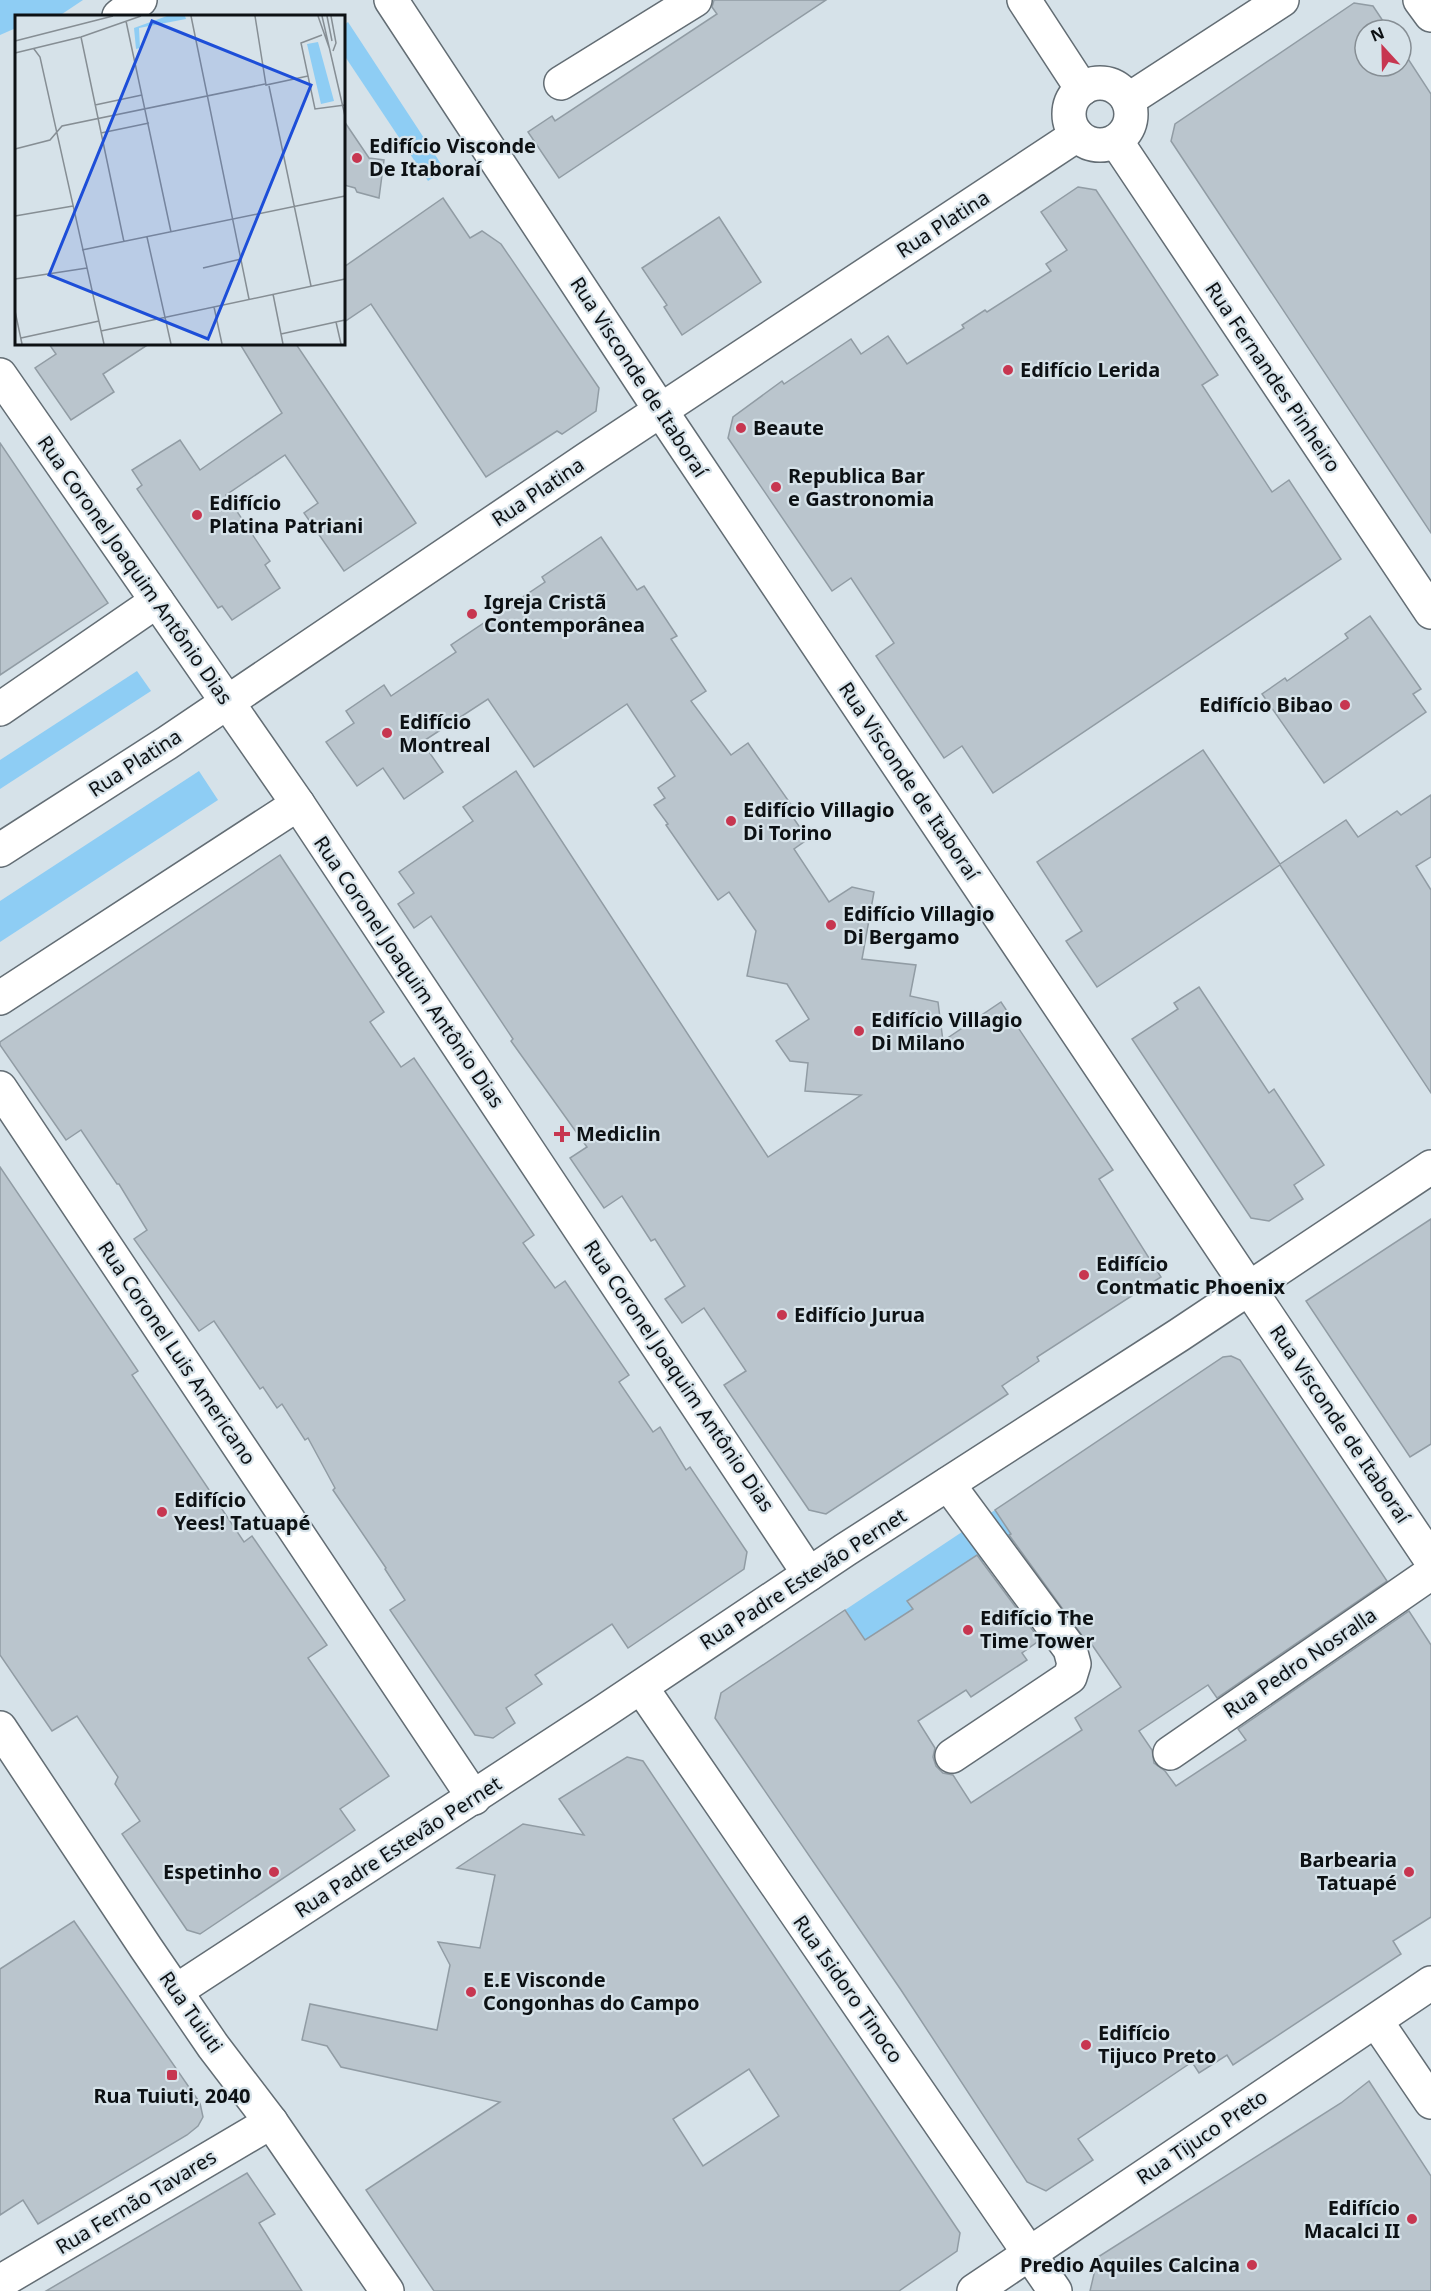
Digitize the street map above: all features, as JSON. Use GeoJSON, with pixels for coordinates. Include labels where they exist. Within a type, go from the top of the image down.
{"type":"FeatureCollection","features":[{"type":"Feature","properties":{"kind":"street"},"geometry":{"type":"LineString","coordinates":[[120,15],[140,0]]}},
{"type":"Feature","properties":{"kind":"street","name":"Rua Visconde de Itaboraí"},"geometry":{"type":"LineString","coordinates":[[391,0],[661,411],[1431,1560]]}},
{"type":"Feature","properties":{"kind":"street"},"geometry":{"type":"LineString","coordinates":[[561,83],[695,0]]}},
{"type":"Feature","properties":{"kind":"street"},"geometry":{"type":"LineString","coordinates":[[1024,0],[1082,89]]}},
{"type":"Feature","properties":{"kind":"street"},"geometry":{"type":"LineString","coordinates":[[1128,100],[1282,0]]}},
{"type":"Feature","properties":{"kind":"street"},"geometry":{"type":"LineString","coordinates":[[1420,0],[1431,15]]}},
{"type":"Feature","properties":{"kind":"street"},"geometry":{"type":"LineString","coordinates":[[1102,83],[1122,92],[1128,100],[1131,119],[1123,135],[1116,141],[1106,145],[1096,145],[1086,142],[1077,135],[1069,116],[1070,106],[1082,89],[1102,83]]}},
{"type":"Feature","properties":{"kind":"street","name":"Rua Platina"},"geometry":{"type":"LineString","coordinates":[[0,850],[228,703],[661,411],[1077,135]]}},
{"type":"Feature","properties":{"kind":"street","name":"Rua Fernandes Pinheiro"},"geometry":{"type":"LineString","coordinates":[[1116,141],[1431,612]]}},
{"type":"Feature","properties":{"kind":"street","name":"Rua Coronel Joaquim Antônio Dias"},"geometry":{"type":"LineString","coordinates":[[0,375],[298,804],[809,1574]]}},
{"type":"Feature","properties":{"kind":"street"},"geometry":{"type":"LineString","coordinates":[[0,709],[157,601]]}},
{"type":"Feature","properties":{"kind":"street"},"geometry":{"type":"LineString","coordinates":[[0,998],[298,804]]}},
{"type":"Feature","properties":{"kind":"street","name":"Rua Coronel Luis Americano"},"geometry":{"type":"LineString","coordinates":[[0,1088],[474,1797]]}},
{"type":"Feature","properties":{"kind":"street","name":"Rua Padre Estevão Pernet"},"geometry":{"type":"LineString","coordinates":[[176,1991],[1431,1167]]}},
{"type":"Feature","properties":{"kind":"street"},"geometry":{"type":"LineString","coordinates":[[948,1484],[1070,1649],[1074,1664],[1070,1677],[952,1756]]}},
{"type":"Feature","properties":{"kind":"street","name":"Rua Pedro Nosralla"},"geometry":{"type":"LineString","coordinates":[[1170,1753],[1431,1573]]}},
{"type":"Feature","properties":{"kind":"street","name":"Rua Isidoro Tinoco"},"geometry":{"type":"LineString","coordinates":[[641,1687],[1055,2291]]}},
{"type":"Feature","properties":{"kind":"street","name":"Rua Tuiuti"},"geometry":{"type":"LineString","coordinates":[[0,1728],[213,2046],[272,2122],[387,2291]]}},
{"type":"Feature","properties":{"kind":"street","name":"Rua Tijuco Preto"},"geometry":{"type":"LineString","coordinates":[[974,2291],[1431,1983]]}},
{"type":"Feature","properties":{"kind":"street"},"geometry":{"type":"LineString","coordinates":[[1376,2020],[1431,2102]]}},
{"type":"Feature","properties":{"kind":"street","name":"Rua Fernão Tavares"},"geometry":{"type":"LineString","coordinates":[[0,2282],[272,2122]]}},
{"type":"Feature","properties":{"kind":"shaded area"},"geometry":{"type":"Polygon","coordinates":[[[0,0],[83,0],[60,15],[15,15],[15,28],[0,35],[0,0]]]}},
{"type":"Feature","properties":{"kind":"shaded area"},"geometry":{"type":"Polygon","coordinates":[[[348,22],[445,170],[428,181],[345,56],[345,24],[348,22]]]}},
{"type":"Feature","properties":{"kind":"shaded area"},"geometry":{"type":"Polygon","coordinates":[[[137,671],[151,691],[0,789],[0,760],[137,671]]]}},
{"type":"Feature","properties":{"kind":"shaded area"},"geometry":{"type":"Polygon","coordinates":[[[199,771],[218,800],[0,942],[0,901],[199,771]]]}},
{"type":"Feature","properties":{"kind":"shaded area"},"geometry":{"type":"Polygon","coordinates":[[[995,1510],[1015,1540],[971,1570],[966,1562],[907,1601],[913,1609],[865,1640],[845,1610],[995,1510]]]}},
{"type":"Feature","properties":{"kind":"building"},"geometry":{"type":"Polygon","coordinates":[[[714,0],[826,0],[559,178],[528,132],[552,116],[555,121],[717,14],[712,7],[714,0]]]}},
{"type":"Feature","properties":{"kind":"building"},"geometry":{"type":"Polygon","coordinates":[[[1354,3],[1373,6],[1381,18],[1353,18],[1353,78],[1413,78],[1413,66],[1431,94],[1431,533],[1171,141],[1175,124],[1354,3]]]}},
{"type":"Feature","properties":{"kind":"building","name":"Edifício Visconde De Itaboraí"},"geometry":{"type":"Polygon","coordinates":[[[345,122],[369,158],[384,160],[379,198],[357,192],[355,188],[345,185],[345,122]]]}},
{"type":"Feature","properties":{"kind":"building"},"geometry":{"type":"Polygon","coordinates":[[[1078,187],[1096,190],[1218,375],[1202,385],[1272,492],[1289,480],[1341,559],[993,793],[962,746],[944,758],[876,656],[894,643],[851,578],[832,591],[728,438],[733,417],[782,381],[784,384],[851,339],[861,354],[888,336],[907,364],[964,328],[962,325],[985,310],[987,312],[1051,271],[1046,264],[1067,250],[1041,212],[1078,187]]]}},
{"type":"Feature","properties":{"kind":"building"},"geometry":{"type":"Polygon","coordinates":[[[443,198],[470,238],[482,231],[501,244],[599,388],[596,411],[562,434],[557,431],[486,477],[371,304],[345,321],[345,266],[443,198]]]}},
{"type":"Feature","properties":{"kind":"building"},"geometry":{"type":"Polygon","coordinates":[[[719,217],[761,282],[682,335],[664,307],[667,305],[642,268],[719,217]]]}},
{"type":"Feature","properties":{"kind":"building"},"geometry":{"type":"Polygon","coordinates":[[[50,345],[147,345],[103,374],[114,392],[71,420],[35,368],[56,354],[50,345]]]}},
{"type":"Feature","properties":{"kind":"building"},"geometry":{"type":"Polygon","coordinates":[[[241,345],[297,345],[416,523],[344,571],[304,513],[318,503],[285,455],[226,495],[270,561],[265,565],[280,588],[232,620],[222,606],[218,608],[137,489],[142,485],[132,470],[180,440],[200,470],[282,413],[241,345]]]}},
{"type":"Feature","properties":{"kind":"building"},"geometry":{"type":"Polygon","coordinates":[[[0,443],[108,603],[0,675],[0,443]]]}},
{"type":"Feature","properties":{"kind":"building"},"geometry":{"type":"Polygon","coordinates":[[[601,537],[637,590],[644,586],[677,636],[671,639],[706,691],[691,701],[731,755],[748,743],[799,816],[794,819],[808,839],[794,849],[829,902],[852,887],[874,892],[862,959],[916,965],[910,996],[938,1002],[943,1041],[1001,1002],[1113,1170],[1099,1179],[1161,1277],[1037,1357],[1039,1361],[1002,1386],[1008,1394],[826,1514],[809,1510],[724,1385],[746,1371],[704,1308],[682,1323],[665,1299],[685,1286],[655,1239],[651,1241],[622,1196],[604,1208],[570,1158],[587,1147],[511,1041],[513,1039],[431,916],[414,928],[398,904],[414,893],[399,872],[473,821],[463,807],[516,771],[768,1157],[861,1095],[805,1091],[808,1063],[790,1061],[776,1041],[809,1019],[787,984],[747,976],[756,931],[729,892],[718,900],[654,805],[665,798],[658,788],[675,776],[627,704],[534,767],[488,699],[422,742],[443,772],[404,799],[383,768],[357,786],[326,742],[354,723],[346,711],[384,685],[391,696],[456,652],[451,645],[545,582],[542,577],[601,537]]]}},
{"type":"Feature","properties":{"kind":"building","name":"Edifício Bibao"},"geometry":{"type":"Polygon","coordinates":[[[1370,616],[1421,689],[1413,694],[1426,712],[1324,783],[1262,694],[1285,678],[1287,681],[1348,638],[1345,634],[1370,616]]]}},
{"type":"Feature","properties":{"kind":"building"},"geometry":{"type":"Polygon","coordinates":[[[1203,750],[1280,864],[1346,820],[1358,837],[1397,811],[1401,815],[1431,795],[1431,857],[1416,866],[1431,890],[1431,1093],[1280,865],[1097,987],[1066,941],[1082,931],[1037,862],[1203,750]]]}},
{"type":"Feature","properties":{"kind":"building"},"geometry":{"type":"Polygon","coordinates":[[[280,855],[384,1012],[370,1022],[401,1067],[414,1058],[534,1235],[523,1243],[555,1288],[565,1281],[629,1375],[619,1382],[653,1432],[660,1427],[686,1470],[690,1467],[747,1552],[744,1569],[628,1648],[612,1624],[535,1675],[542,1684],[506,1708],[515,1723],[493,1738],[475,1735],[390,1610],[405,1600],[333,1490],[335,1488],[308,1438],[305,1440],[282,1404],[277,1408],[263,1387],[260,1389],[214,1321],[199,1331],[134,1239],[147,1230],[119,1184],[81,1130],[66,1140],[0,1045],[0,1042],[280,855]]]}},
{"type":"Feature","properties":{"kind":"building"},"geometry":{"type":"Polygon","coordinates":[[[1199,987],[1269,1093],[1274,1089],[1324,1165],[1294,1185],[1303,1199],[1269,1221],[1251,1218],[1132,1039],[1178,1009],[1174,1003],[1199,987]]]}},
{"type":"Feature","properties":{"kind":"building"},"geometry":{"type":"Polygon","coordinates":[[[0,1167],[138,1371],[132,1375],[244,1542],[252,1536],[327,1645],[308,1658],[389,1776],[340,1809],[355,1830],[200,1934],[187,1930],[122,1834],[140,1821],[115,1784],[118,1777],[77,1716],[52,1731],[0,1655],[0,1167]]]}},
{"type":"Feature","properties":{"kind":"building"},"geometry":{"type":"Polygon","coordinates":[[[1431,1219],[1431,1444],[1410,1457],[1306,1301],[1431,1219]]]}},
{"type":"Feature","properties":{"kind":"building"},"geometry":{"type":"Polygon","coordinates":[[[1231,1356],[1240,1360],[1387,1581],[1217,1698],[1208,1685],[1139,1731],[1152,1750],[1154,1763],[1165,1771],[1176,1786],[1246,1740],[1238,1729],[1409,1611],[1431,1645],[1431,1917],[1393,1941],[1401,1954],[1233,2065],[1227,2055],[1199,2073],[1192,2062],[1078,2139],[1093,2160],[1046,2191],[1027,2182],[901,1990],[715,1718],[721,1693],[845,1610],[865,1640],[913,1609],[907,1601],[977,1555],[1040,1640],[1022,1653],[1027,1660],[971,1697],[966,1690],[918,1721],[935,1748],[933,1757],[936,1766],[943,1773],[953,1775],[971,1803],[1082,1730],[1075,1718],[1121,1687],[1088,1639],[1086,1641],[1009,1535],[1011,1534],[995,1510],[1223,1357],[1231,1356]]]}},
{"type":"Feature","properties":{"kind":"building"},"geometry":{"type":"Polygon","coordinates":[[[627,1757],[643,1761],[960,2233],[957,2251],[899,2291],[434,2291],[366,2190],[500,2102],[341,2067],[327,2046],[302,2040],[310,2004],[437,2030],[450,1965],[438,1942],[480,1948],[495,1875],[457,1868],[523,1824],[584,1835],[559,1799],[627,1757]],[[749,2069],[673,2119],[703,2166],[779,2116],[749,2069]]]}},
{"type":"Feature","properties":{"kind":"building"},"geometry":{"type":"Polygon","coordinates":[[[74,1921],[200,2103],[203,2117],[198,2126],[187,2135],[38,2224],[23,2200],[0,2215],[0,1969],[74,1921]]]}},
{"type":"Feature","properties":{"kind":"building"},"geometry":{"type":"Polygon","coordinates":[[[1369,2081],[1431,2176],[1431,2291],[1090,2291],[1098,2257],[1341,2103],[1369,2081]]]}},
{"type":"Feature","properties":{"kind":"building"},"geometry":{"type":"Polygon","coordinates":[[[247,2173],[275,2214],[259,2223],[302,2291],[46,2291],[247,2173]]]}},
{"type":"Feature","properties":{"kind":"place","name":"Edifício Visconde De Itaboraí"},"geometry":{"type":"Point","coordinates":[357,158]}},
{"type":"Feature","properties":{"kind":"place","name":"Edifício Lerida"},"geometry":{"type":"Point","coordinates":[1008,370]}},
{"type":"Feature","properties":{"kind":"place","name":"Beaute"},"geometry":{"type":"Point","coordinates":[741,428]}},
{"type":"Feature","properties":{"kind":"place","name":"Republica Bar e Gastronomia"},"geometry":{"type":"Point","coordinates":[776,487]}},
{"type":"Feature","properties":{"kind":"place","name":"Edifício Platina Patriani"},"geometry":{"type":"Point","coordinates":[197,515]}},
{"type":"Feature","properties":{"kind":"place","name":"Igreja Cristã Contemporânea"},"geometry":{"type":"Point","coordinates":[472,614]}},
{"type":"Feature","properties":{"kind":"place","name":"Edifício Bibao"},"geometry":{"type":"Point","coordinates":[1345,705]}},
{"type":"Feature","properties":{"kind":"place","name":"Edifício Montreal"},"geometry":{"type":"Point","coordinates":[387,733]}},
{"type":"Feature","properties":{"kind":"place","name":"Edifício Villagio Di Torino"},"geometry":{"type":"Point","coordinates":[731,821]}},
{"type":"Feature","properties":{"kind":"place","name":"Edifício Villagio Di Bergamo"},"geometry":{"type":"Point","coordinates":[831,925]}},
{"type":"Feature","properties":{"kind":"place","name":"Edifício Villagio Di Milano"},"geometry":{"type":"Point","coordinates":[859,1031]}},
{"type":"Feature","properties":{"kind":"place","name":"Mediclin"},"geometry":{"type":"Point","coordinates":[562,1134]}},
{"type":"Feature","properties":{"kind":"place","name":"Edifício Contmatic Phoenix"},"geometry":{"type":"Point","coordinates":[1084,1275]}},
{"type":"Feature","properties":{"kind":"place","name":"Edifício Jurua"},"geometry":{"type":"Point","coordinates":[782,1315]}},
{"type":"Feature","properties":{"kind":"place","name":"Edifício Yees! Tatuapé"},"geometry":{"type":"Point","coordinates":[162,1512]}},
{"type":"Feature","properties":{"kind":"place","name":"Edifício The Time Tower"},"geometry":{"type":"Point","coordinates":[968,1630]}},
{"type":"Feature","properties":{"kind":"place","name":"Espetinho"},"geometry":{"type":"Point","coordinates":[274,1872]}},
{"type":"Feature","properties":{"kind":"place","name":"Barbearia Tatuapé"},"geometry":{"type":"Point","coordinates":[1409,1872]}},
{"type":"Feature","properties":{"kind":"place","name":"E.E Visconde Congonhas do Campo"},"geometry":{"type":"Point","coordinates":[471,1992]}},
{"type":"Feature","properties":{"kind":"place","name":"Edifício Tijuco Preto"},"geometry":{"type":"Point","coordinates":[1086,2045]}},
{"type":"Feature","properties":{"kind":"place","name":"Rua Tuiuti, 2040"},"geometry":{"type":"Point","coordinates":[172,2075]}},
{"type":"Feature","properties":{"kind":"place","name":"Edifício Macalci II"},"geometry":{"type":"Point","coordinates":[1412,2219]}},
{"type":"Feature","properties":{"kind":"place","name":"Predio Aquiles Calcina"},"geometry":{"type":"Point","coordinates":[1252,2265]}}]}
